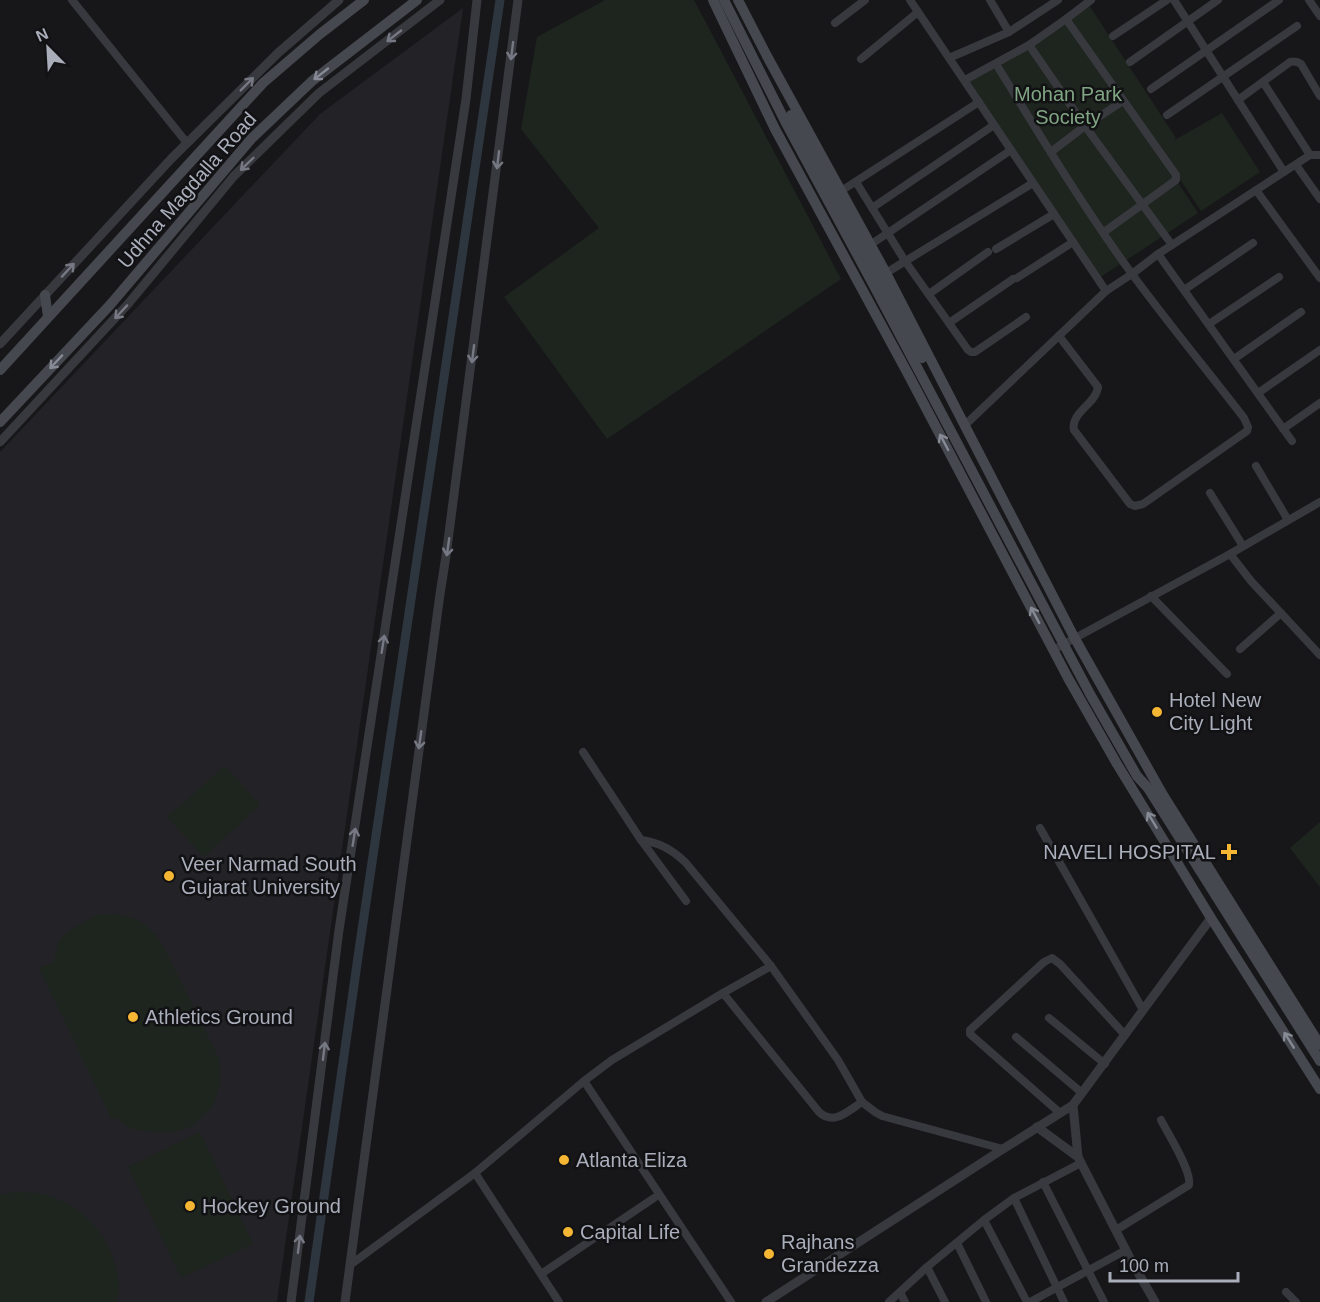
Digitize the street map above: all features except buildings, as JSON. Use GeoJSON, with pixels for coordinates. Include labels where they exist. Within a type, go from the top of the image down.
{"type":"FeatureCollection","features":[{"type":"Feature","properties":{"kind":"main road","name":"Udhna Magdalla Road"},"geometry":{"type":"LineString","coordinates":[[0,370],[263,83],[364,0]]}},
{"type":"Feature","properties":{"kind":"main road","name":"Udhna Magdalla Road"},"geometry":{"type":"LineString","coordinates":[[0,422],[110,304],[252,138],[312,81],[417,0]]}},
{"type":"Feature","properties":{"kind":"main road"},"geometry":{"type":"LineString","coordinates":[[713,0],[775,129],[909,375],[1053,650],[1115,761],[1211,918],[1320,1089]]}},
{"type":"Feature","properties":{"kind":"main road"},"geometry":{"type":"LineString","coordinates":[[724,0],[801,134],[963,434],[1070,640],[1143,773],[1148,788],[1320,1062]]}},
{"type":"Feature","properties":{"kind":"main road"},"geometry":{"type":"LineString","coordinates":[[732,0],[750,44]]}},
{"type":"Feature","properties":{"kind":"main road"},"geometry":{"type":"LineString","coordinates":[[738,0],[886,273],[965,425],[1070,640],[1163,795],[1320,1045]]}},
{"type":"Feature","properties":{"kind":"main road"},"geometry":{"type":"LineString","coordinates":[[45,295],[48,317]]}},
{"type":"Feature","properties":{"kind":"street"},"geometry":{"type":"LineString","coordinates":[[72,0],[187,143]]}},
{"type":"Feature","properties":{"kind":"street"},"geometry":{"type":"LineString","coordinates":[[0,344],[187,143],[278,53],[339,0]]}},
{"type":"Feature","properties":{"kind":"street"},"geometry":{"type":"LineString","coordinates":[[0,442],[128,304],[234,176],[319,93],[440,0]]}},
{"type":"Feature","properties":{"kind":"street"},"geometry":{"type":"LineString","coordinates":[[291,1302],[339,930],[466,99],[477,0]]}},
{"type":"Feature","properties":{"kind":"street"},"geometry":{"type":"LineString","coordinates":[[345,1302],[448,544],[518,0]]}},
{"type":"Feature","properties":{"kind":"street"},"geometry":{"type":"LineString","coordinates":[[835,23],[865,0]]}},
{"type":"Feature","properties":{"kind":"street"},"geometry":{"type":"LineString","coordinates":[[910,0],[1106,291]]}},
{"type":"Feature","properties":{"kind":"street"},"geometry":{"type":"LineString","coordinates":[[990,0],[1009,32]]}},
{"type":"Feature","properties":{"kind":"street"},"geometry":{"type":"LineString","coordinates":[[1039,0],[1045,9]]}},
{"type":"Feature","properties":{"kind":"street"},"geometry":{"type":"LineString","coordinates":[[949,58],[1009,32],[1058,0]]}},
{"type":"Feature","properties":{"kind":"street"},"geometry":{"type":"LineString","coordinates":[[1113,36],[1167,0]]}},
{"type":"Feature","properties":{"kind":"street"},"geometry":{"type":"LineString","coordinates":[[1174,0],[1284,172]]}},
{"type":"Feature","properties":{"kind":"street"},"geometry":{"type":"LineString","coordinates":[[1130,62],[1218,0]]}},
{"type":"Feature","properties":{"kind":"street"},"geometry":{"type":"LineString","coordinates":[[1151,89],[1279,0]]}},
{"type":"Feature","properties":{"kind":"street"},"geometry":{"type":"LineString","coordinates":[[1309,0],[1320,16]]}},
{"type":"Feature","properties":{"kind":"street"},"geometry":{"type":"LineString","coordinates":[[964,80],[1029,45],[1087,1]]}},
{"type":"Feature","properties":{"kind":"street"},"geometry":{"type":"LineString","coordinates":[[861,59],[918,12]]}},
{"type":"Feature","properties":{"kind":"street"},"geometry":{"type":"LineString","coordinates":[[1066,19],[1176,175],[1176,180],[1104,232]]}},
{"type":"Feature","properties":{"kind":"street"},"geometry":{"type":"LineString","coordinates":[[1167,115],[1296,26]]}},
{"type":"Feature","properties":{"kind":"street"},"geometry":{"type":"LineString","coordinates":[[1029,45],[1172,245]]}},
{"type":"Feature","properties":{"kind":"street"},"geometry":{"type":"LineString","coordinates":[[1238,100],[1290,62],[1297,61],[1320,96]]}},
{"type":"Feature","properties":{"kind":"street"},"geometry":{"type":"LineString","coordinates":[[996,64],[1132,274],[1244,418],[1248,427],[1245,435],[1143,504],[1135,506],[1130,504],[1074,430],[1075,420],[1094,398],[1098,387],[1059,336]]}},
{"type":"Feature","properties":{"kind":"street"},"geometry":{"type":"LineString","coordinates":[[1263,82],[1310,155]]}},
{"type":"Feature","properties":{"kind":"street"},"geometry":{"type":"LineString","coordinates":[[1051,152],[1123,101]]}},
{"type":"Feature","properties":{"kind":"street"},"geometry":{"type":"LineString","coordinates":[[841,191],[979,102]]}},
{"type":"Feature","properties":{"kind":"street"},"geometry":{"type":"LineString","coordinates":[[872,208],[994,125]]}},
{"type":"Feature","properties":{"kind":"street"},"geometry":{"type":"LineString","coordinates":[[870,245],[1011,150]]}},
{"type":"Feature","properties":{"kind":"street"},"geometry":{"type":"LineString","coordinates":[[965,425],[1106,291],[1158,254],[1310,155],[1320,155]]}},
{"type":"Feature","properties":{"kind":"street"},"geometry":{"type":"LineString","coordinates":[[1296,165],[1320,199]]}},
{"type":"Feature","properties":{"kind":"street"},"geometry":{"type":"LineString","coordinates":[[856,182],[904,261],[968,350],[975,352],[1026,317]]}},
{"type":"Feature","properties":{"kind":"street"},"geometry":{"type":"LineString","coordinates":[[886,273],[1033,183]]}},
{"type":"Feature","properties":{"kind":"street"},"geometry":{"type":"LineString","coordinates":[[1256,190],[1320,279]]}},
{"type":"Feature","properties":{"kind":"street"},"geometry":{"type":"LineString","coordinates":[[929,294],[992,250],[1054,214]]}},
{"type":"Feature","properties":{"kind":"street"},"geometry":{"type":"LineString","coordinates":[[949,323],[1073,242]]}},
{"type":"Feature","properties":{"kind":"street"},"geometry":{"type":"LineString","coordinates":[[1184,290],[1253,243]]}},
{"type":"Feature","properties":{"kind":"street"},"geometry":{"type":"LineString","coordinates":[[1158,254],[1292,441]]}},
{"type":"Feature","properties":{"kind":"street"},"geometry":{"type":"LineString","coordinates":[[1209,324],[1279,277]]}},
{"type":"Feature","properties":{"kind":"street"},"geometry":{"type":"LineString","coordinates":[[1234,359],[1301,312]]}},
{"type":"Feature","properties":{"kind":"street"},"geometry":{"type":"LineString","coordinates":[[1257,393],[1320,350]]}},
{"type":"Feature","properties":{"kind":"street"},"geometry":{"type":"LineString","coordinates":[[1283,429],[1320,403]]}},
{"type":"Feature","properties":{"kind":"street"},"geometry":{"type":"LineString","coordinates":[[1256,466],[1288,520]]}},
{"type":"Feature","properties":{"kind":"street"},"geometry":{"type":"LineString","coordinates":[[1210,493],[1243,546]]}},
{"type":"Feature","properties":{"kind":"street"},"geometry":{"type":"LineString","coordinates":[[1053,650],[1230,554],[1320,502]]}},
{"type":"Feature","properties":{"kind":"street"},"geometry":{"type":"LineString","coordinates":[[1230,554],[1251,581],[1320,655]]}},
{"type":"Feature","properties":{"kind":"street"},"geometry":{"type":"LineString","coordinates":[[1151,596],[1227,674]]}},
{"type":"Feature","properties":{"kind":"street"},"geometry":{"type":"LineString","coordinates":[[1240,649],[1281,613]]}},
{"type":"Feature","properties":{"kind":"street"},"geometry":{"type":"LineString","coordinates":[[583,752],[641,840],[686,901]]}},
{"type":"Feature","properties":{"kind":"street"},"geometry":{"type":"LineString","coordinates":[[1040,828],[1143,1010]]}},
{"type":"Feature","properties":{"kind":"street"},"geometry":{"type":"LineString","coordinates":[[641,840],[657,844],[681,858],[771,966],[838,1060],[862,1102],[882,1116],[1003,1149]]}},
{"type":"Feature","properties":{"kind":"street"},"geometry":{"type":"LineString","coordinates":[[766,1302],[1073,1105],[1211,918]]}},
{"type":"Feature","properties":{"kind":"street"},"geometry":{"type":"LineString","coordinates":[[1060,1113],[970,1034],[970,1030],[1044,962],[1052,958],[1125,1035]]}},
{"type":"Feature","properties":{"kind":"street"},"geometry":{"type":"LineString","coordinates":[[350,1265],[475,1173],[612,1060],[771,966]]}},
{"type":"Feature","properties":{"kind":"street"},"geometry":{"type":"LineString","coordinates":[[723,993],[824,1117],[837,1117],[862,1102]]}},
{"type":"Feature","properties":{"kind":"street"},"geometry":{"type":"LineString","coordinates":[[1049,1018],[1105,1064]]}},
{"type":"Feature","properties":{"kind":"street"},"geometry":{"type":"LineString","coordinates":[[1016,1037],[1082,1094]]}},
{"type":"Feature","properties":{"kind":"street"},"geometry":{"type":"LineString","coordinates":[[584,1081],[731,1302]]}},
{"type":"Feature","properties":{"kind":"street"},"geometry":{"type":"LineString","coordinates":[[1073,1105],[1080,1160],[1155,1302]]}},
{"type":"Feature","properties":{"kind":"street"},"geometry":{"type":"LineString","coordinates":[[1116,1230],[1189,1185],[1187,1172],[1161,1120]]}},
{"type":"Feature","properties":{"kind":"street"},"geometry":{"type":"LineString","coordinates":[[1037,1127],[1080,1160]]}},
{"type":"Feature","properties":{"kind":"street"},"geometry":{"type":"LineString","coordinates":[[889,1302],[984,1220],[1014,1198],[1080,1160]]}},
{"type":"Feature","properties":{"kind":"street"},"geometry":{"type":"LineString","coordinates":[[475,1173],[559,1302]]}},
{"type":"Feature","properties":{"kind":"street"},"geometry":{"type":"LineString","coordinates":[[1043,1182],[1104,1302]]}},
{"type":"Feature","properties":{"kind":"street"},"geometry":{"type":"LineString","coordinates":[[541,1274],[654,1198]]}},
{"type":"Feature","properties":{"kind":"street"},"geometry":{"type":"LineString","coordinates":[[1014,1198],[1064,1302]]}},
{"type":"Feature","properties":{"kind":"street"},"geometry":{"type":"LineString","coordinates":[[984,1220],[1028,1302],[1126,1250]]}},
{"type":"Feature","properties":{"kind":"street"},"geometry":{"type":"LineString","coordinates":[[957,1243],[986,1302]]}},
{"type":"Feature","properties":{"kind":"street"},"geometry":{"type":"LineString","coordinates":[[927,1267],[945,1302]]}},
{"type":"Feature","properties":{"kind":"street"},"geometry":{"type":"LineString","coordinates":[[900,1292],[905,1302]]}},
{"type":"Feature","properties":{"kind":"street"},"geometry":{"type":"LineString","coordinates":[[1286,1292],[1296,1302]]}},
{"type":"Feature","properties":{"kind":"shaded area","name":"Veer Narmad South Gujarat University"},"geometry":{"type":"Polygon","coordinates":[[[463,8],[277,1301],[0,1302],[0,452],[320,114],[463,8]]]}},
{"type":"Feature","properties":{"kind":"green space"},"geometry":{"type":"Polygon","coordinates":[[[605,0],[694,0],[841,279],[607,439],[504,297],[599,228],[521,129],[537,37],[605,0]]]}},
{"type":"Feature","properties":{"kind":"green space","name":"Mohan Park Society"},"geometry":{"type":"Polygon","coordinates":[[[1087,2],[1176,138],[1173,141],[1222,113],[1260,172],[1201,211],[1160,149],[1157,151],[1198,213],[1096,280],[966,82],[1087,2]]]}},
{"type":"Feature","properties":{"kind":"green space"},"geometry":{"type":"Polygon","coordinates":[[[225,766],[260,805],[204,857],[167,817],[225,766]]]}},
{"type":"Feature","properties":{"kind":"green space"},"geometry":{"type":"Polygon","coordinates":[[[1320,822],[1320,887],[1290,848],[1320,822]]]}},
{"type":"Feature","properties":{"kind":"green space"},"geometry":{"type":"Polygon","coordinates":[[[117,914],[133,918],[144,924],[163,945],[219,1058],[221,1082],[213,1106],[193,1126],[175,1132],[153,1132],[129,1128],[116,1117],[112,1120],[39,968],[54,962],[58,943],[67,932],[97,915],[117,914]]]}},
{"type":"Feature","properties":{"kind":"green space"},"geometry":{"type":"Polygon","coordinates":[[[200,1132],[253,1244],[181,1278],[128,1167],[200,1132]]]}},
{"type":"Feature","properties":{"kind":"green space"},"geometry":{"type":"Polygon","coordinates":[[[13,1192],[46,1195],[74,1208],[86,1217],[105,1240],[111,1253],[119,1283],[117,1302],[0,1302],[0,1195],[13,1192]]]}},
{"type":"Feature","properties":{"kind":"waterway"},"geometry":{"type":"LineString","coordinates":[[309,1302],[500,0]]}},
{"type":"Feature","properties":{"kind":"place","name":"Hotel New City Light"},"geometry":{"type":"Point","coordinates":[1157,712]}},
{"type":"Feature","properties":{"kind":"place","name":"NAVELI HOSPITAL"},"geometry":{"type":"Point","coordinates":[1229,852]}},
{"type":"Feature","properties":{"kind":"place","name":"Veer Narmad South Gujarat University"},"geometry":{"type":"Point","coordinates":[169,876]}},
{"type":"Feature","properties":{"kind":"place","name":"Athletics Ground"},"geometry":{"type":"Point","coordinates":[133,1017]}},
{"type":"Feature","properties":{"kind":"place","name":"Atlanta Eliza"},"geometry":{"type":"Point","coordinates":[564,1160]}},
{"type":"Feature","properties":{"kind":"place","name":"Hockey Ground"},"geometry":{"type":"Point","coordinates":[190,1206]}},
{"type":"Feature","properties":{"kind":"place","name":"Capital Life"},"geometry":{"type":"Point","coordinates":[568,1232]}},
{"type":"Feature","properties":{"kind":"place","name":"Rajhans Grandezza"},"geometry":{"type":"Point","coordinates":[769,1254]}}]}
